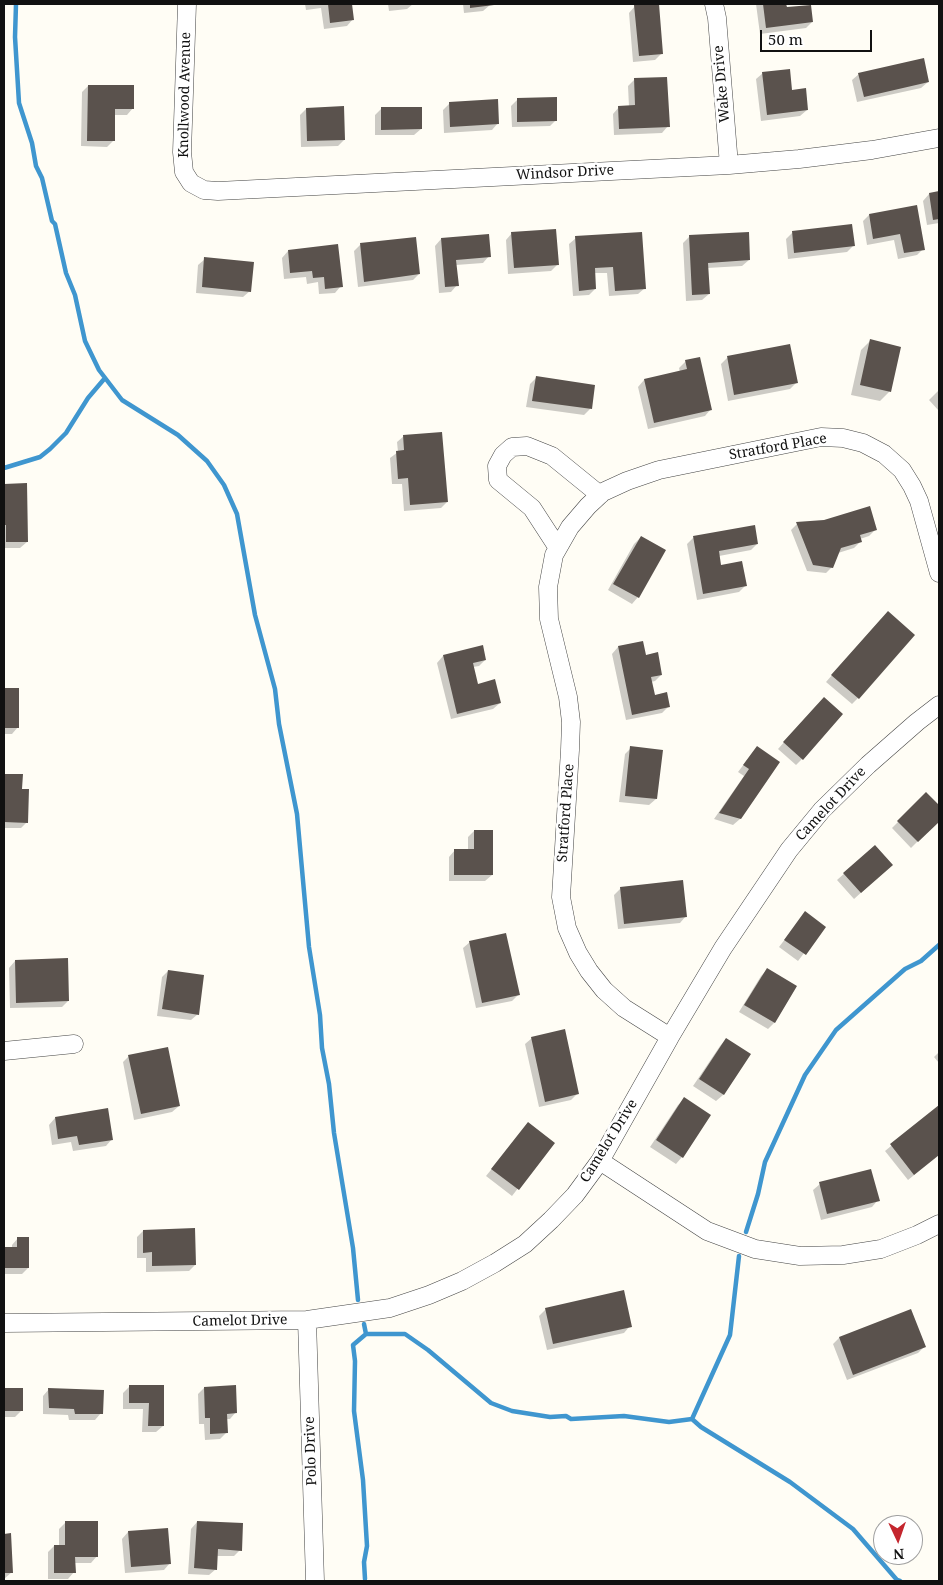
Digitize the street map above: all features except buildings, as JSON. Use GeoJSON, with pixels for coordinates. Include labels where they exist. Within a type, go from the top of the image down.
{"type":"FeatureCollection","features":[{"type":"Feature","properties":{"kind":"street","name":"Knollwood Avenue"},"geometry":{"type":"LineString","coordinates":[[187,4],[182,152],[184,172],[191,183]]}},
{"type":"Feature","properties":{"kind":"street","name":"Wake Drive"},"geometry":{"type":"LineString","coordinates":[[714,4],[717,18],[728,165]]}},
{"type":"Feature","properties":{"kind":"street","name":"Windsor Drive"},"geometry":{"type":"LineString","coordinates":[[191,183],[204,190],[218,191],[728,165],[872,150],[939,138]]}},
{"type":"Feature","properties":{"kind":"street","name":"Stratford Place"},"geometry":{"type":"LineString","coordinates":[[670,1038],[624,1008],[604,990],[578,953],[567,928],[561,897],[571,722],[568,697],[549,619],[548,587],[554,555],[570,527],[600,495],[628,481],[659,470],[821,437],[843,438],[863,442],[884,454],[902,470],[919,501],[939,574]]}},
{"type":"Feature","properties":{"kind":"street"},"geometry":{"type":"LineString","coordinates":[[558,548],[532,508],[498,480],[497,466],[503,455],[512,447],[527,446],[552,456],[600,495]]}},
{"type":"Feature","properties":{"kind":"street","name":"Camelot Drive"},"geometry":{"type":"LineString","coordinates":[[4,1323],[307,1320],[390,1308],[429,1295],[462,1281],[525,1244],[575,1195],[600,1161],[727,942],[789,850],[822,810],[868,765],[939,705]]}},
{"type":"Feature","properties":{"kind":"street"},"geometry":{"type":"LineString","coordinates":[[4,1051],[74,1044]]}},
{"type":"Feature","properties":{"kind":"street"},"geometry":{"type":"LineString","coordinates":[[600,1161],[707,1231],[756,1249],[800,1256],[844,1255],[881,1249],[939,1224]]}},
{"type":"Feature","properties":{"kind":"street","name":"Polo Drive"},"geometry":{"type":"LineString","coordinates":[[307,1320],[315,1581]]}},
{"type":"Feature","properties":{"kind":"waterway"},"geometry":{"type":"LineString","coordinates":[[16,4],[15,37],[19,103],[32,143],[36,166],[42,178],[52,221],[55,224],[66,273],[75,295],[85,341],[99,370],[122,400],[178,435],[207,461],[224,485],[237,514],[255,615],[275,689],[279,724],[297,814],[309,947],[320,1015],[322,1048],[329,1084],[334,1133],[353,1248],[358,1300]]}},
{"type":"Feature","properties":{"kind":"waterway"},"geometry":{"type":"LineString","coordinates":[[4,468],[40,457],[50,449],[66,433],[88,398],[105,378]]}},
{"type":"Feature","properties":{"kind":"waterway"},"geometry":{"type":"LineString","coordinates":[[746,1232],[758,1194],[765,1162],[805,1075],[836,1030],[905,969],[921,961],[939,945]]}},
{"type":"Feature","properties":{"kind":"waterway"},"geometry":{"type":"LineString","coordinates":[[692,1419],[730,1335],[739,1256]]}},
{"type":"Feature","properties":{"kind":"waterway"},"geometry":{"type":"LineString","coordinates":[[364,1324],[366,1334]]}},
{"type":"Feature","properties":{"kind":"waterway"},"geometry":{"type":"LineString","coordinates":[[365,1579],[364,1562],[367,1546],[363,1480],[354,1411],[355,1361],[353,1345],[366,1334],[405,1334],[428,1350],[491,1403],[512,1411],[550,1417],[566,1416],[571,1419],[624,1416],[669,1422],[692,1419]]}},
{"type":"Feature","properties":{"kind":"waterway"},"geometry":{"type":"LineString","coordinates":[[692,1419],[701,1427],[790,1482],[853,1529],[897,1580],[900,1581]]}}]}
